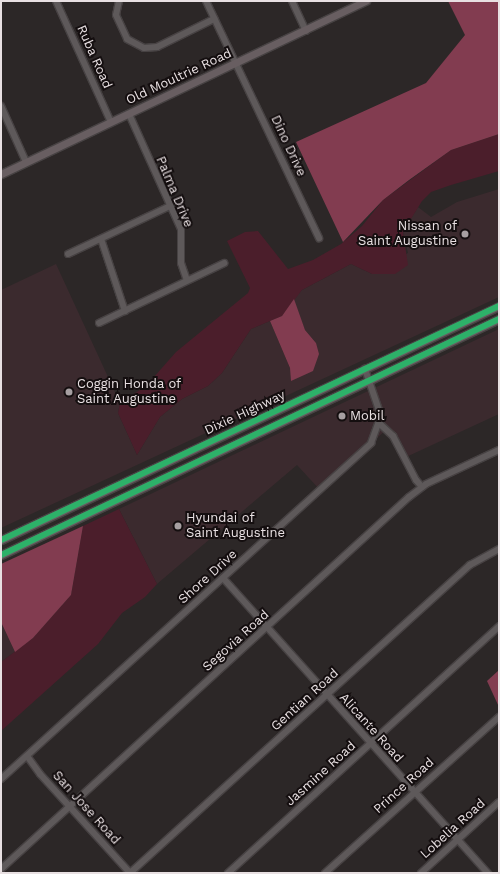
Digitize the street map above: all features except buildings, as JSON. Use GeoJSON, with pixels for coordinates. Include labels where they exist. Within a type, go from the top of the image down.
{"type":"FeatureCollection","features":[{"type":"Feature","properties":{"kind":"main road","name":"Old Moultrie Road"},"geometry":{"type":"LineString","coordinates":[[1,174],[306,31],[366,1]]}},
{"type":"Feature","properties":{"kind":"main road"},"geometry":{"type":"LineString","coordinates":[[1,555],[370,381],[499,318],[497,307]]}},
{"type":"Feature","properties":{"kind":"main road","name":"Dixie Highway"},"geometry":{"type":"LineString","coordinates":[[1,540],[497,307]]}},
{"type":"Feature","properties":{"kind":"main road"},"geometry":{"type":"LineString","coordinates":[[180,456],[185,468]]}},
{"type":"Feature","properties":{"kind":"main road"},"geometry":{"type":"LineString","coordinates":[[32,526],[38,538]]}},
{"type":"Feature","properties":{"kind":"street","name":"Ruba Road"},"geometry":{"type":"LineString","coordinates":[[56,1],[112,122]]}},
{"type":"Feature","properties":{"kind":"street"},"geometry":{"type":"LineString","coordinates":[[119,1],[116,15],[127,39],[144,48],[157,47],[214,19]]}},
{"type":"Feature","properties":{"kind":"street","name":"Dino Drive"},"geometry":{"type":"LineString","coordinates":[[206,1],[237,63],[319,238]]}},
{"type":"Feature","properties":{"kind":"street"},"geometry":{"type":"LineString","coordinates":[[292,1],[306,31]]}},
{"type":"Feature","properties":{"kind":"street"},"geometry":{"type":"LineString","coordinates":[[1,106],[26,162]]}},
{"type":"Feature","properties":{"kind":"street","name":"Palma Drive"},"geometry":{"type":"LineString","coordinates":[[129,114],[180,229],[181,263],[188,280]]}},
{"type":"Feature","properties":{"kind":"street"},"geometry":{"type":"LineString","coordinates":[[68,254],[170,206]]}},
{"type":"Feature","properties":{"kind":"street"},"geometry":{"type":"LineString","coordinates":[[101,239],[125,311]]}},
{"type":"Feature","properties":{"kind":"street"},"geometry":{"type":"LineString","coordinates":[[99,323],[224,263]]}},
{"type":"Feature","properties":{"kind":"street"},"geometry":{"type":"LineString","coordinates":[[365,369],[379,405],[380,424],[393,436],[416,480],[422,486]]}},
{"type":"Feature","properties":{"kind":"street","name":"Shore Drive"},"geometry":{"type":"LineString","coordinates":[[1,779],[366,448],[380,424]]}},
{"type":"Feature","properties":{"kind":"street","name":"Segovia Road"},"geometry":{"type":"LineString","coordinates":[[1,869],[422,486],[499,450]]}},
{"type":"Feature","properties":{"kind":"street","name":"Gentian Road"},"geometry":{"type":"LineString","coordinates":[[130,873],[470,565],[499,549]]}},
{"type":"Feature","properties":{"kind":"street","name":"Alicante Road"},"geometry":{"type":"LineString","coordinates":[[223,578],[266,628],[488,873]]}},
{"type":"Feature","properties":{"kind":"street","name":"Jasmine Road"},"geometry":{"type":"LineString","coordinates":[[228,873],[499,626]]}},
{"type":"Feature","properties":{"kind":"street","name":"Prince Road"},"geometry":{"type":"LineString","coordinates":[[325,873],[499,717]]}},
{"type":"Feature","properties":{"kind":"street","name":"San Jose Road"},"geometry":{"type":"LineString","coordinates":[[27,756],[70,807],[130,873]]}},
{"type":"Feature","properties":{"kind":"street","name":"Lobelia Road"},"geometry":{"type":"LineString","coordinates":[[421,873],[499,802]]}},
{"type":"Feature","properties":{"kind":"shaded area"},"geometry":{"type":"Polygon","coordinates":[[[448,1],[499,1],[499,134],[451,150],[383,200],[343,242],[296,142],[426,83],[465,35],[448,1]]]}},
{"type":"Feature","properties":{"kind":"shaded area"},"geometry":{"type":"Polygon","coordinates":[[[499,134],[499,171],[431,192],[422,201],[403,232],[408,265],[395,274],[372,274],[351,264],[302,290],[282,316],[251,329],[222,373],[208,386],[182,399],[160,417],[137,455],[118,413],[120,403],[146,386],[176,352],[248,293],[250,288],[227,241],[245,232],[258,231],[288,269],[313,260],[341,244],[362,226],[383,200],[451,150],[499,134]]]}},
{"type":"Feature","properties":{"kind":"shaded area"},"geometry":{"type":"Polygon","coordinates":[[[499,189],[499,297],[1,528],[1,290],[56,264],[120,403],[118,413],[137,455],[160,417],[182,399],[208,386],[222,373],[251,329],[270,321],[290,368],[316,343],[305,330],[295,307],[294,299],[302,290],[351,264],[372,274],[408,253],[403,232],[418,207],[431,217],[457,202],[499,189]]]}},
{"type":"Feature","properties":{"kind":"shaded area"},"geometry":{"type":"Polygon","coordinates":[[[294,299],[305,330],[316,343],[319,354],[313,371],[291,381],[290,368],[270,321],[282,316],[294,299]]]}},
{"type":"Feature","properties":{"kind":"shaded area"},"geometry":{"type":"Polygon","coordinates":[[[499,329],[499,414],[404,458],[388,428],[320,490],[297,465],[157,584],[119,509],[499,329]]]}},
{"type":"Feature","properties":{"kind":"shaded area"},"geometry":{"type":"Polygon","coordinates":[[[119,509],[157,584],[145,597],[122,613],[98,644],[1,731],[1,662],[33,638],[71,595],[83,526],[119,509]]]}},
{"type":"Feature","properties":{"kind":"shaded area"},"geometry":{"type":"Polygon","coordinates":[[[83,526],[71,595],[33,638],[15,652],[1,622],[1,564],[83,526]]]}},
{"type":"Feature","properties":{"kind":"shaded area"},"geometry":{"type":"Polygon","coordinates":[[[1,622],[15,652],[1,662],[1,622]]]}},
{"type":"Feature","properties":{"kind":"shaded area"},"geometry":{"type":"Polygon","coordinates":[[[499,670],[499,707],[487,681],[499,670]]]}},
{"type":"Feature","properties":{"kind":"cycle path"},"geometry":{"type":"LineString","coordinates":[[1,540],[499,306]]}},
{"type":"Feature","properties":{"kind":"cycle path"},"geometry":{"type":"LineString","coordinates":[[1,555],[499,319]]}},
{"type":"Feature","properties":{"kind":"place","name":"Nissan of Saint Augustine"},"geometry":{"type":"Point","coordinates":[465,234]}},
{"type":"Feature","properties":{"kind":"place","name":"Coggin Honda of Saint Augustine"},"geometry":{"type":"Point","coordinates":[69,392]}},
{"type":"Feature","properties":{"kind":"place","name":"Mobil"},"geometry":{"type":"Point","coordinates":[342,416]}},
{"type":"Feature","properties":{"kind":"place","name":"Hyundai of Saint Augustine"},"geometry":{"type":"Point","coordinates":[178,526]}}]}
